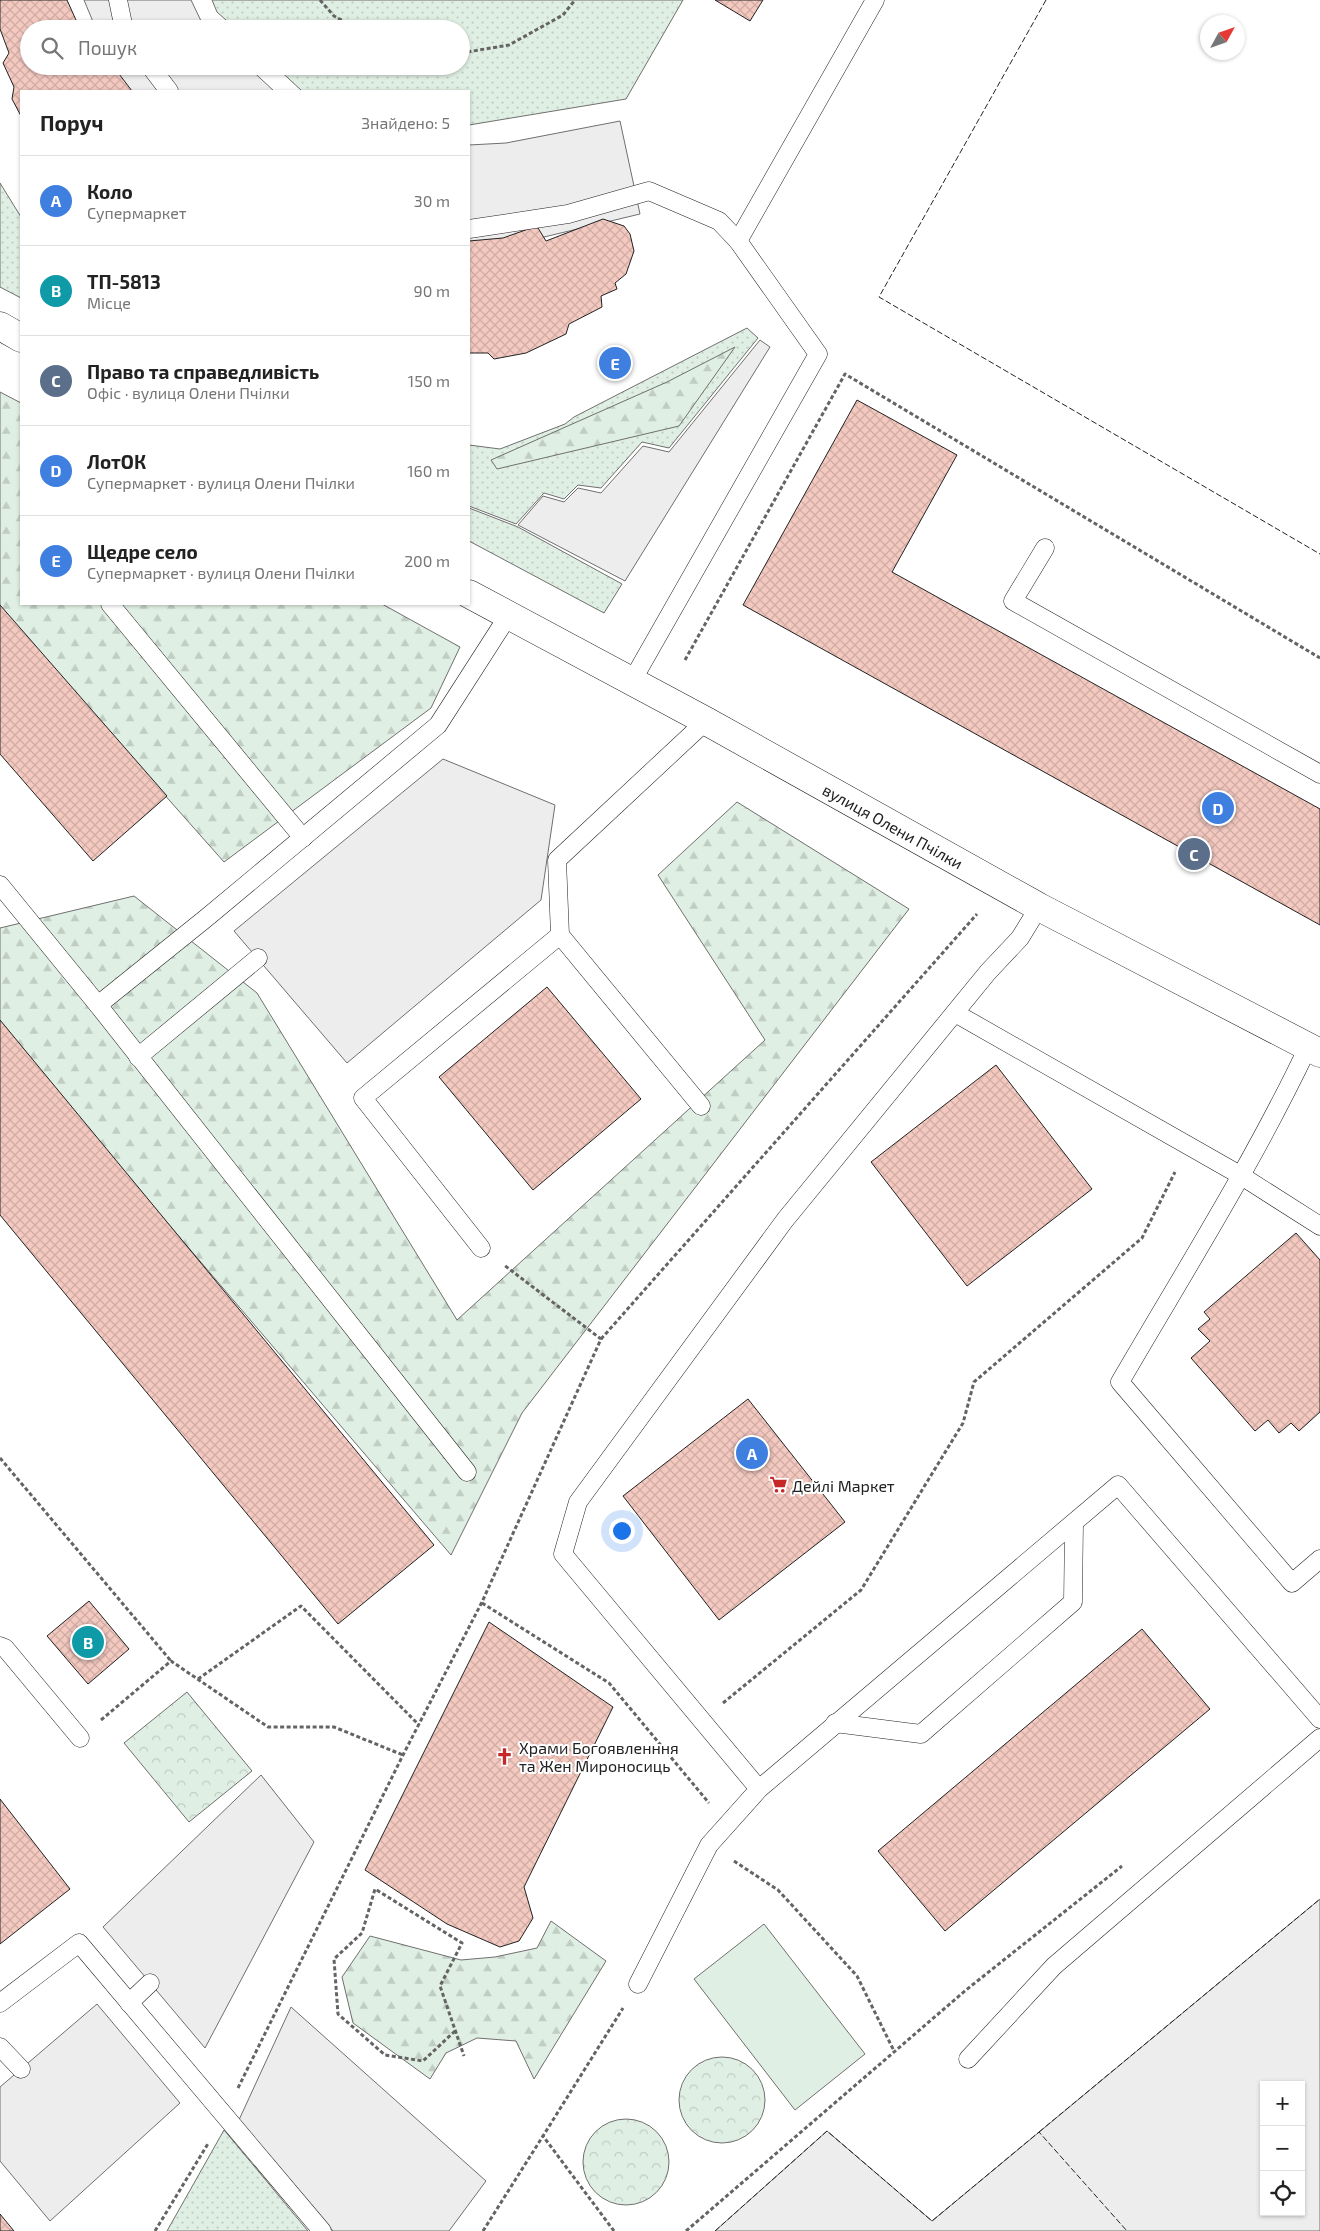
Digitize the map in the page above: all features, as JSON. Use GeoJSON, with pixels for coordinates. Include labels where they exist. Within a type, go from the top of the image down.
{"type":"FeatureCollection","features":[{"type":"Feature","properties":{"kind":"street"},"geometry":{"type":"LineString","coordinates":[[0,326],[20,337]]}},
{"type":"Feature","properties":{"kind":"street","name":"вулиця Олени Пчілки"},"geometry":{"type":"LineString","coordinates":[[470,595],[706,721],[1039,907],[1314,1050]]}},
{"type":"Feature","properties":{"kind":"lane"},"geometry":{"type":"LineString","coordinates":[[118,0],[122,20]]}},
{"type":"Feature","properties":{"kind":"lane"},"geometry":{"type":"LineString","coordinates":[[738,241],[875,0]]}},
{"type":"Feature","properties":{"kind":"lane"},"geometry":{"type":"LineString","coordinates":[[157,75],[168,90]]}},
{"type":"Feature","properties":{"kind":"lane"},"geometry":{"type":"LineString","coordinates":[[470,229],[568,214],[649,191],[719,221],[738,241],[818,354],[632,681]]}},
{"type":"Feature","properties":{"kind":"lane"},"geometry":{"type":"LineString","coordinates":[[1045,548],[1013,600],[1320,774]]}},
{"type":"Feature","properties":{"kind":"lane"},"geometry":{"type":"LineString","coordinates":[[111,605],[303,838]]}},
{"type":"Feature","properties":{"kind":"lane"},"geometry":{"type":"LineString","coordinates":[[98,1005],[438,725],[508,616]]}},
{"type":"Feature","properties":{"kind":"lane"},"geometry":{"type":"LineString","coordinates":[[701,1106],[560,935],[557,860],[706,721]]}},
{"type":"Feature","properties":{"kind":"lane"},"geometry":{"type":"LineString","coordinates":[[0,886],[98,1005],[467,1472]]}},
{"type":"Feature","properties":{"kind":"lane"},"geometry":{"type":"LineString","coordinates":[[759,1789],[563,1554],[578,1502],[785,1220],[988,972],[1020,938],[1039,907]]}},
{"type":"Feature","properties":{"kind":"lane"},"geometry":{"type":"LineString","coordinates":[[481,1248],[363,1098],[560,935]]}},
{"type":"Feature","properties":{"kind":"lane"},"geometry":{"type":"LineString","coordinates":[[138,1057],[258,958]]}},
{"type":"Feature","properties":{"kind":"lane"},"geometry":{"type":"LineString","coordinates":[[955,1013],[1240,1175],[1320,1226]]}},
{"type":"Feature","properties":{"kind":"lane"},"geometry":{"type":"LineString","coordinates":[[1314,1050],[1290,1084],[1240,1175],[1120,1382],[1292,1583],[1320,1559]]}},
{"type":"Feature","properties":{"kind":"lane"},"geometry":{"type":"LineString","coordinates":[[638,1984],[709,1845],[759,1789],[1118,1485],[1320,1719]]}},
{"type":"Feature","properties":{"kind":"lane"},"geometry":{"type":"LineString","coordinates":[[835,1723],[921,1734],[1073,1602],[1074,1523]]}},
{"type":"Feature","properties":{"kind":"lane"},"geometry":{"type":"LineString","coordinates":[[0,1646],[5,1648],[80,1738]]}},
{"type":"Feature","properties":{"kind":"lane"},"geometry":{"type":"LineString","coordinates":[[968,2059],[1054,1966],[1320,1738]]}},
{"type":"Feature","properties":{"kind":"lane"},"geometry":{"type":"LineString","coordinates":[[0,2004],[79,1943],[322,2231]]}},
{"type":"Feature","properties":{"kind":"lane"},"geometry":{"type":"LineString","coordinates":[[129,2003],[150,1983]]}},
{"type":"Feature","properties":{"kind":"lane"},"geometry":{"type":"LineString","coordinates":[[0,2047],[21,2069]]}},
{"type":"Feature","properties":{"kind":"path"},"geometry":{"type":"LineString","coordinates":[[320,0],[334,16],[341,20]]}},
{"type":"Feature","properties":{"kind":"path"},"geometry":{"type":"LineString","coordinates":[[470,52],[509,45],[563,15],[575,0]]}},
{"type":"Feature","properties":{"kind":"path"},"geometry":{"type":"LineString","coordinates":[[686,660],[845,374],[1320,658]]}},
{"type":"Feature","properties":{"kind":"path"},"geometry":{"type":"LineString","coordinates":[[155,2231],[225,2116],[403,1755],[482,1602],[601,1339],[977,914]]}},
{"type":"Feature","properties":{"kind":"path"},"geometry":{"type":"LineString","coordinates":[[701,1720],[861,1590],[964,1422],[974,1382],[1142,1238],[1189,1146]]}},
{"type":"Feature","properties":{"kind":"path"},"geometry":{"type":"LineString","coordinates":[[481,1248],[601,1339]]}},
{"type":"Feature","properties":{"kind":"path"},"geometry":{"type":"LineString","coordinates":[[0,1458],[171,1661],[268,1727],[334,1727],[403,1755]]}},
{"type":"Feature","properties":{"kind":"path"},"geometry":{"type":"LineString","coordinates":[[482,1602],[609,1683],[728,1824]]}},
{"type":"Feature","properties":{"kind":"path"},"geometry":{"type":"LineString","coordinates":[[198,1679],[301,1606],[419,1725]]}},
{"type":"Feature","properties":{"kind":"path"},"geometry":{"type":"LineString","coordinates":[[80,1738],[171,1661]]}},
{"type":"Feature","properties":{"kind":"path"},"geometry":{"type":"LineString","coordinates":[[709,1845],[778,1890],[857,1976],[894,2051]]}},
{"type":"Feature","properties":{"kind":"path"},"geometry":{"type":"LineString","coordinates":[[686,2231],[894,2051],[1122,1866]]}},
{"type":"Feature","properties":{"kind":"path"},"geometry":{"type":"LineString","coordinates":[[455,2031],[423,2061],[414,2060],[385,2055],[338,2014],[334,1959],[362,1934],[376,1889],[462,1943],[440,1986],[464,2056]]}},
{"type":"Feature","properties":{"kind":"path"},"geometry":{"type":"LineString","coordinates":[[482,2231],[638,1984]]}},
{"type":"Feature","properties":{"kind":"path"},"geometry":{"type":"LineString","coordinates":[[542,2136],[614,2231]]}},
{"type":"Feature","properties":{"kind":"green space"},"geometry":{"type":"Polygon","coordinates":[[[212,0],[683,0],[626,99],[470,125],[470,90],[301,90],[285,75],[470,75],[470,20],[226,20],[217,12],[212,0]]]}},
{"type":"Feature","properties":{"kind":"green space"},"geometry":{"type":"Polygon","coordinates":[[[0,183],[20,215],[20,297],[0,287],[0,183]]]}},
{"type":"Feature","properties":{"kind":"green space"},"geometry":{"type":"Polygon","coordinates":[[[747,328],[758,338],[669,448],[642,442],[601,488],[578,485],[564,499],[544,493],[516,524],[470,506],[470,445],[500,449],[565,424],[574,417],[747,328]]]}},
{"type":"Feature","properties":{"kind":"green space"},"geometry":{"type":"Polygon","coordinates":[[[735,347],[679,426],[497,469],[491,460],[667,382],[735,347]]]}},
{"type":"Feature","properties":{"kind":"green space"},"geometry":{"type":"Polygon","coordinates":[[[0,392],[20,402],[20,605],[384,605],[460,647],[431,708],[224,862],[0,609],[0,392]]]}},
{"type":"Feature","properties":{"kind":"green space"},"geometry":{"type":"Polygon","coordinates":[[[470,508],[518,527],[622,584],[604,613],[470,542],[470,508]]]}},
{"type":"Feature","properties":{"kind":"green space"},"geometry":{"type":"Polygon","coordinates":[[[737,802],[909,909],[522,1413],[451,1555],[0,1027],[0,928],[134,896],[257,993],[457,1320],[765,1040],[658,875],[737,802]]]}},
{"type":"Feature","properties":{"kind":"green space"},"geometry":{"type":"Polygon","coordinates":[[[187,1692],[252,1771],[189,1822],[124,1743],[187,1692]]]}},
{"type":"Feature","properties":{"kind":"green space"},"geometry":{"type":"Polygon","coordinates":[[[551,1921],[606,1961],[534,2079],[516,2041],[477,2038],[446,2053],[430,2079],[353,2023],[342,1977],[370,1936],[461,1960],[495,1957],[537,1948],[551,1921]]]}},
{"type":"Feature","properties":{"kind":"green space"},"geometry":{"type":"Polygon","coordinates":[[[764,1924],[865,2054],[795,2110],[694,1979],[764,1924]]]}},
{"type":"Feature","properties":{"kind":"green space"},"geometry":{"type":"Polygon","coordinates":[[[722,2057],[738,2060],[746,2064],[758,2076],[762,2084],[765,2100],[762,2116],[758,2124],[746,2136],[738,2140],[722,2143],[706,2140],[698,2136],[686,2124],[682,2116],[679,2100],[682,2084],[686,2076],[698,2064],[706,2060],[722,2057]]]}},
{"type":"Feature","properties":{"kind":"green space"},"geometry":{"type":"Polygon","coordinates":[[[626,2119],[642,2122],[650,2126],[662,2138],[666,2146],[669,2162],[666,2178],[662,2186],[650,2198],[642,2202],[626,2205],[610,2202],[602,2198],[590,2186],[586,2178],[583,2162],[586,2146],[590,2138],[602,2126],[610,2122],[626,2119]]]}},
{"type":"Feature","properties":{"kind":"green space"},"geometry":{"type":"Polygon","coordinates":[[[224,2130],[308,2231],[167,2231],[224,2130]]]}},
{"type":"Feature","properties":{"kind":"shaded area"},"geometry":{"type":"Polygon","coordinates":[[[84,0],[191,0],[201,20],[92,20],[84,0]]]}},
{"type":"Feature","properties":{"kind":"shaded area"},"geometry":{"type":"Polygon","coordinates":[[[117,75],[257,75],[273,90],[129,90],[117,75]]]}},
{"type":"Feature","properties":{"kind":"shaded area"},"geometry":{"type":"Polygon","coordinates":[[[620,121],[640,214],[470,255],[470,145],[506,143],[620,121]]]}},
{"type":"Feature","properties":{"kind":"shaded area"},"geometry":{"type":"Polygon","coordinates":[[[760,340],[770,347],[625,581],[518,525],[543,496],[564,502],[578,488],[601,493],[643,446],[669,452],[760,340]]]}},
{"type":"Feature","properties":{"kind":"shaded area"},"geometry":{"type":"Polygon","coordinates":[[[443,759],[555,805],[541,900],[347,1063],[234,931],[443,759]]]}},
{"type":"Feature","properties":{"kind":"shaded area"},"geometry":{"type":"Polygon","coordinates":[[[261,1775],[314,1842],[205,2048],[103,1927],[261,1775]]]}},
{"type":"Feature","properties":{"kind":"shaded area"},"geometry":{"type":"Polygon","coordinates":[[[1320,1899],[1320,2231],[715,2231],[827,2131],[932,2221],[1320,1899]]]}},
{"type":"Feature","properties":{"kind":"shaded area"},"geometry":{"type":"Polygon","coordinates":[[[97,2004],[180,2103],[50,2221],[0,2161],[0,2087],[97,2004]]]}},
{"type":"Feature","properties":{"kind":"shaded area"},"geometry":{"type":"Polygon","coordinates":[[[291,2007],[486,2181],[449,2231],[333,2231],[238,2122],[291,2007]]]}},
{"type":"Feature","properties":{"kind":"building"},"geometry":{"type":"Polygon","coordinates":[[[0,0],[67,0],[76,20],[20,20],[20,75],[120,75],[131,90],[20,90],[20,114],[12,99],[14,87],[3,63],[9,53],[0,29],[0,0]]]}},
{"type":"Feature","properties":{"kind":"building"},"geometry":{"type":"Polygon","coordinates":[[[715,0],[763,0],[750,21],[715,0]]]}},
{"type":"Feature","properties":{"kind":"building"},"geometry":{"type":"Polygon","coordinates":[[[603,219],[624,226],[630,234],[634,251],[626,274],[615,283],[617,289],[601,296],[602,307],[569,324],[566,334],[526,353],[494,359],[488,353],[470,353],[470,241],[503,238],[534,227],[538,228],[546,241],[603,219]]]}},
{"type":"Feature","properties":{"kind":"building"},"geometry":{"type":"Polygon","coordinates":[[[857,400],[957,455],[892,572],[1320,809],[1320,925],[743,605],[857,400]]]}},
{"type":"Feature","properties":{"kind":"building"},"geometry":{"type":"Polygon","coordinates":[[[0,605],[167,796],[93,861],[0,754],[0,605]]]}},
{"type":"Feature","properties":{"kind":"building"},"geometry":{"type":"Polygon","coordinates":[[[547,987],[641,1099],[533,1190],[439,1077],[547,987]]]}},
{"type":"Feature","properties":{"kind":"building"},"geometry":{"type":"Polygon","coordinates":[[[0,1020],[434,1545],[338,1624],[0,1215],[0,1020]]]}},
{"type":"Feature","properties":{"kind":"building"},"geometry":{"type":"Polygon","coordinates":[[[996,1065],[1092,1189],[967,1286],[871,1162],[996,1065]]]}},
{"type":"Feature","properties":{"kind":"building"},"geometry":{"type":"Polygon","coordinates":[[[1296,1233],[1320,1260],[1320,1412],[1299,1431],[1291,1423],[1279,1433],[1268,1420],[1255,1431],[1191,1358],[1210,1341],[1198,1329],[1210,1319],[1204,1312],[1296,1233]]]}},
{"type":"Feature","properties":{"kind":"building"},"geometry":{"type":"Polygon","coordinates":[[[748,1399],[845,1522],[719,1620],[623,1496],[748,1399]]]}},
{"type":"Feature","properties":{"kind":"building"},"geometry":{"type":"Polygon","coordinates":[[[89,1601],[129,1649],[88,1684],[47,1636],[89,1601]]]}},
{"type":"Feature","properties":{"kind":"building","name":"Храми Богоявленння та Жен Мироносиць"},"geometry":{"type":"Polygon","coordinates":[[[489,1622],[613,1707],[524,1887],[533,1918],[519,1941],[500,1947],[447,1924],[365,1870],[489,1622]]]}},
{"type":"Feature","properties":{"kind":"building"},"geometry":{"type":"Polygon","coordinates":[[[1142,1629],[1210,1709],[945,1931],[878,1851],[1142,1629]]]}},
{"type":"Feature","properties":{"kind":"building"},"geometry":{"type":"Polygon","coordinates":[[[0,1799],[70,1889],[0,1944],[0,1799]]]}},
{"type":"Feature","properties":{"kind":"building"},"geometry":{"type":"Polygon","coordinates":[[[0,2214],[14,2231],[0,2231],[0,2214]]]}},
{"type":"Feature","properties":{"kind":"fence"},"geometry":{"type":"LineString","coordinates":[[1046,0],[879,297],[1320,554]]}},
{"type":"Feature","properties":{"kind":"fence"},"geometry":{"type":"LineString","coordinates":[[1039,2132],[1320,1899]]}},
{"type":"Feature","properties":{"kind":"fence"},"geometry":{"type":"LineString","coordinates":[[715,2231],[827,2131],[932,2221],[1039,2132],[1127,2231]]}},
{"type":"Feature","properties":{"kind":"place","name":"Щедре село"},"geometry":{"type":"Point","coordinates":[615,363]}},
{"type":"Feature","properties":{"kind":"place","name":"ЛотОК"},"geometry":{"type":"Point","coordinates":[1218,808]}},
{"type":"Feature","properties":{"kind":"place","name":"Право та справедливість"},"geometry":{"type":"Point","coordinates":[1194,854]}},
{"type":"Feature","properties":{"kind":"place","name":"Коло"},"geometry":{"type":"Point","coordinates":[752,1453]}},
{"type":"Feature","properties":{"kind":"place","name":"Дейлі Маркет"},"geometry":{"type":"Point","coordinates":[778,1485]}},
{"type":"Feature","properties":{"kind":"place","name":"ТП-5813"},"geometry":{"type":"Point","coordinates":[88,1642]}},
{"type":"Feature","properties":{"kind":"place","name":"Храми Богоявленння та Жен Мироносиць"},"geometry":{"type":"Point","coordinates":[505,1756]}}]}
